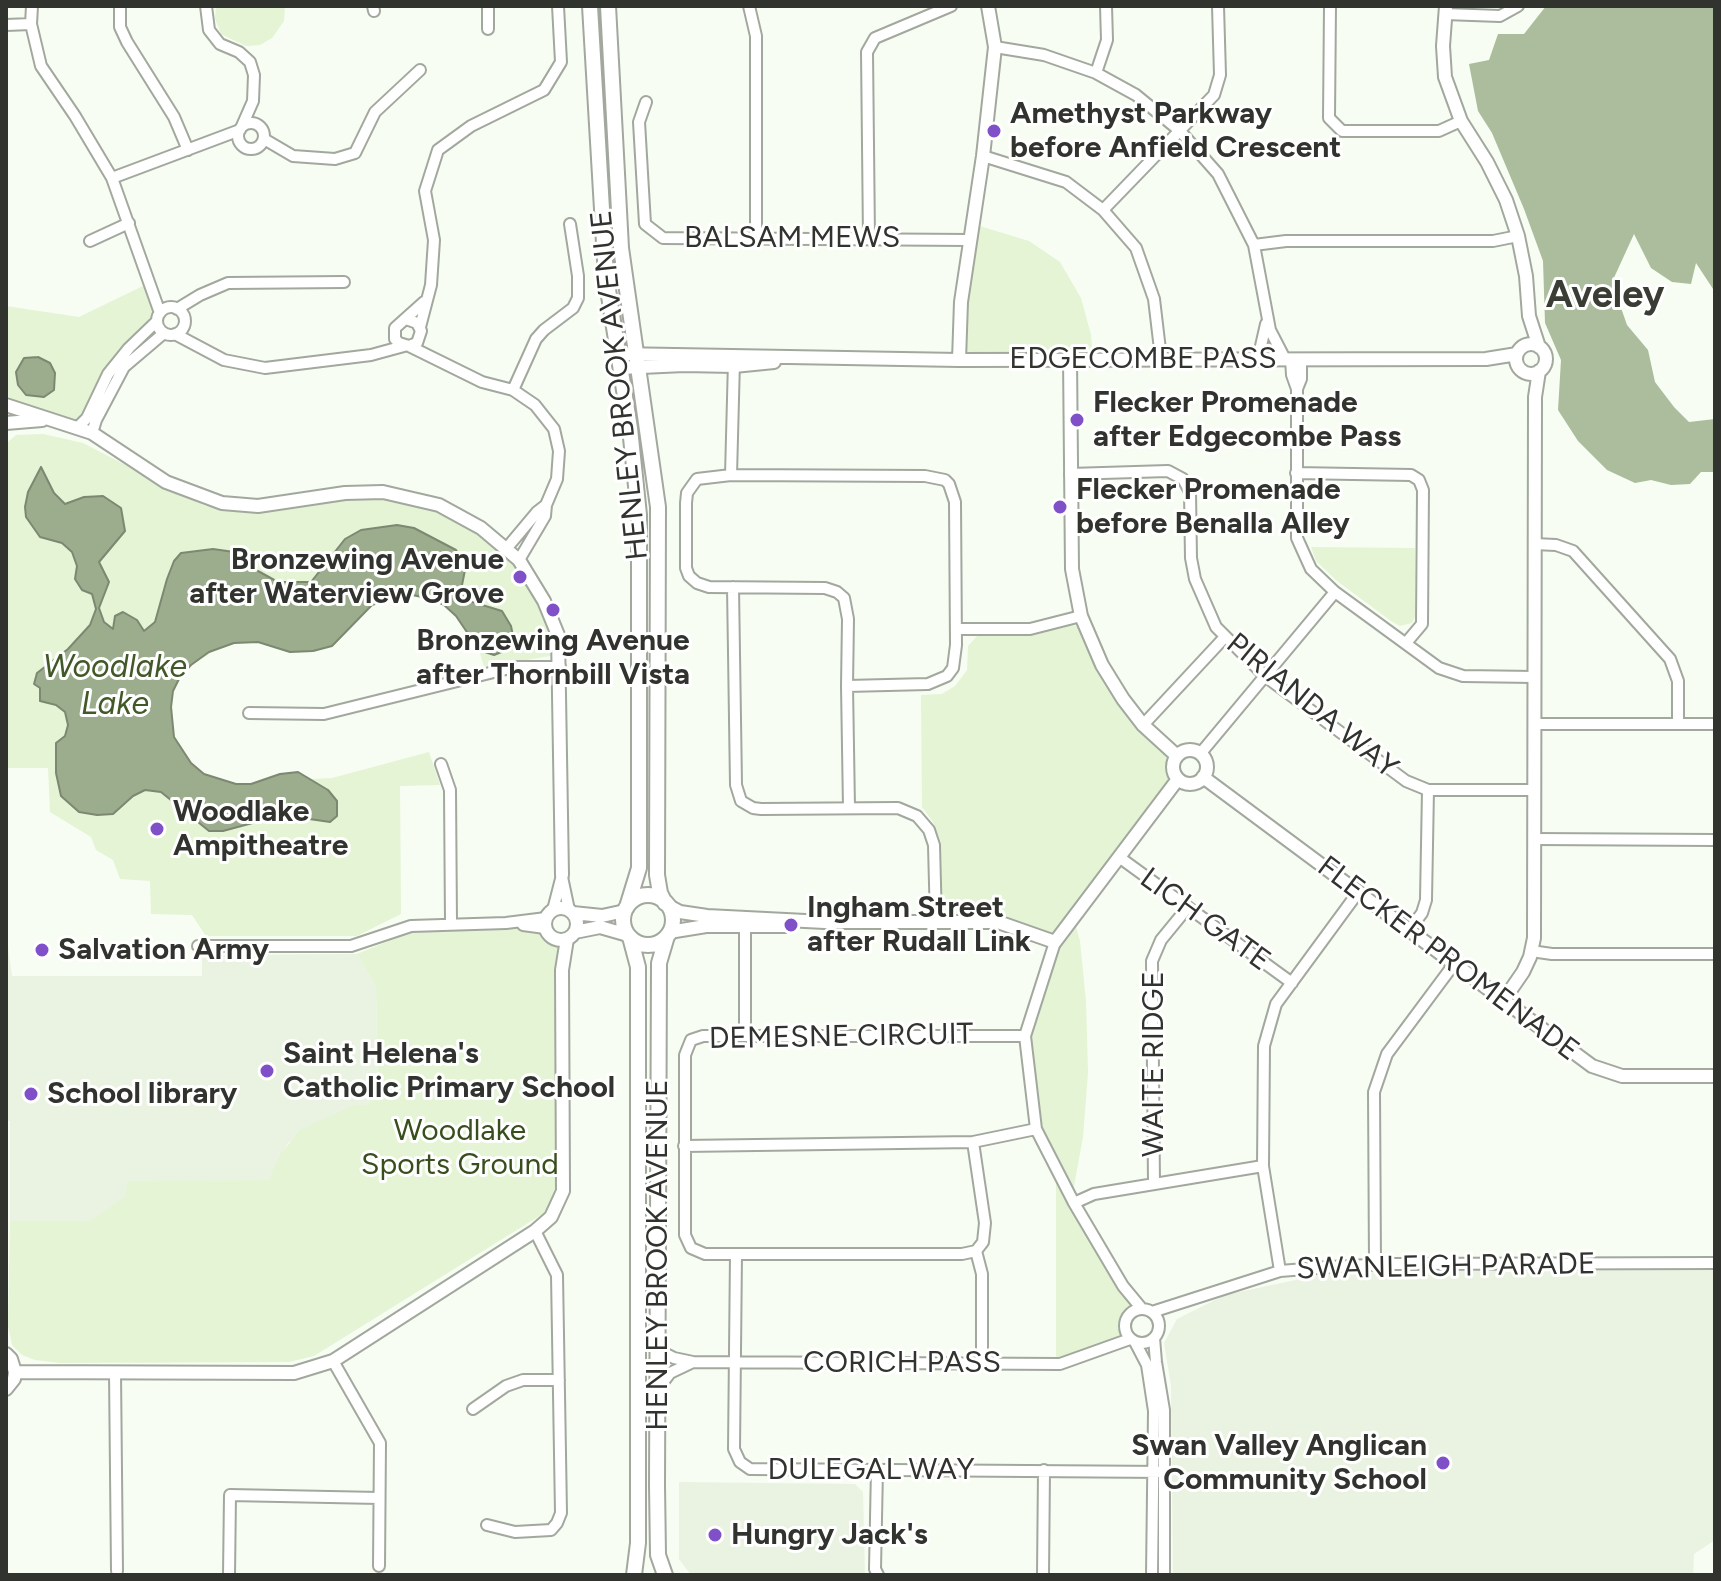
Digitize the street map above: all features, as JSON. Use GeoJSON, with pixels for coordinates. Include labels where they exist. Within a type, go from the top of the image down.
{"type":"FeatureCollection","features":[{"type":"Feature","properties":{"kind":"main road","name":"HENLEY BROOK AVENUE"},"geometry":{"type":"LineString","coordinates":[[590,6],[602,240],[635,461],[640,571],[639,868],[626,909]]}},
{"type":"Feature","properties":{"kind":"main road","name":"HENLEY BROOK AVENUE"},"geometry":{"type":"LineString","coordinates":[[608,6],[621,248],[658,507],[657,875],[660,893],[666,904]]}},
{"type":"Feature","properties":{"kind":"main road"},"geometry":{"type":"LineString","coordinates":[[638,898],[659,898],[666,904],[672,918],[668,934],[661,941],[645,945],[629,936],[623,922],[626,909],[638,898]]}},
{"type":"Feature","properties":{"kind":"main road","name":"HENLEY BROOK AVENUE"},"geometry":{"type":"LineString","coordinates":[[665,1575],[657,1548],[659,963],[668,934]]}},
{"type":"Feature","properties":{"kind":"main road","name":"HENLEY BROOK AVENUE"},"geometry":{"type":"LineString","coordinates":[[629,936],[638,967],[638,1543],[634,1575]]}},
{"type":"Feature","properties":{"kind":"street"},"geometry":{"type":"LineString","coordinates":[[32,6],[31,24],[41,66],[112,178],[151,285],[159,317],[169,334],[224,360],[265,368],[371,355],[417,343],[431,285],[434,240],[425,191],[438,150],[471,126],[544,90],[561,62],[558,6]]}},
{"type":"Feature","properties":{"kind":"street"},"geometry":{"type":"LineString","coordinates":[[120,6],[120,27],[127,42],[174,117],[188,150]]}},
{"type":"Feature","properties":{"kind":"street"},"geometry":{"type":"LineString","coordinates":[[206,6],[209,30],[220,44],[239,52],[250,62],[261,142]]}},
{"type":"Feature","properties":{"kind":"street"},"geometry":{"type":"LineString","coordinates":[[488,6],[488,29]]}},
{"type":"Feature","properties":{"kind":"street"},"geometry":{"type":"LineString","coordinates":[[749,6],[756,36],[756,238]]}},
{"type":"Feature","properties":{"kind":"street"},"geometry":{"type":"LineString","coordinates":[[869,238],[867,52],[875,38],[951,6]]}},
{"type":"Feature","properties":{"kind":"street"},"geometry":{"type":"LineString","coordinates":[[959,360],[961,302],[983,156],[995,47],[988,6]]}},
{"type":"Feature","properties":{"kind":"street"},"geometry":{"type":"LineString","coordinates":[[1096,73],[1107,40],[1106,6]]}},
{"type":"Feature","properties":{"kind":"street"},"geometry":{"type":"LineString","coordinates":[[1103,210],[1214,95],[1220,75],[1218,6]]}},
{"type":"Feature","properties":{"kind":"street"},"geometry":{"type":"LineString","coordinates":[[1330,6],[1329,118],[1342,131],[1439,131],[1461,121]]}},
{"type":"Feature","properties":{"kind":"street"},"geometry":{"type":"LineString","coordinates":[[1503,1001],[1523,972],[1534,938],[1535,397],[1525,362],[1529,316],[1526,276],[1518,236],[1506,200],[1461,121],[1445,77],[1445,10],[1500,16],[1518,6]]}},
{"type":"Feature","properties":{"kind":"street"},"geometry":{"type":"LineString","coordinates":[[6,25],[31,24]]}},
{"type":"Feature","properties":{"kind":"street"},"geometry":{"type":"LineString","coordinates":[[995,47],[1044,55],[1096,73],[1136,95],[1180,131],[1218,174],[1254,245],[1275,344],[1292,359],[1301,379],[1297,389],[1297,538],[1311,569],[1335,592],[1439,668],[1463,676],[1534,677]]}},
{"type":"Feature","properties":{"kind":"street"},"geometry":{"type":"LineString","coordinates":[[253,101],[240,132],[246,147],[261,142],[293,156],[335,159],[355,153],[375,112],[420,70]]}},
{"type":"Feature","properties":{"kind":"street","name":"BALSAM MEWS"},"geometry":{"type":"LineString","coordinates":[[646,102],[639,122],[645,224],[663,238],[970,240]]}},
{"type":"Feature","properties":{"kind":"street"},"geometry":{"type":"LineString","coordinates":[[112,178],[240,132],[251,123],[260,126]]}},
{"type":"Feature","properties":{"kind":"street"},"geometry":{"type":"LineString","coordinates":[[983,156],[1066,182],[1103,210],[1136,248],[1154,299],[1161,358]]}},
{"type":"Feature","properties":{"kind":"street"},"geometry":{"type":"LineString","coordinates":[[90,241],[129,223]]}},
{"type":"Feature","properties":{"kind":"street"},"geometry":{"type":"LineString","coordinates":[[513,390],[536,339],[573,308],[578,298],[570,224]]}},
{"type":"Feature","properties":{"kind":"street"},"geometry":{"type":"LineString","coordinates":[[1254,245],[1286,241],[1493,241],[1518,236]]}},
{"type":"Feature","properties":{"kind":"street"},"geometry":{"type":"LineString","coordinates":[[77,428],[87,418],[108,374],[166,309],[176,309],[228,283],[344,282]]}},
{"type":"Feature","properties":{"kind":"street"},"geometry":{"type":"LineString","coordinates":[[151,285],[176,309],[197,346]]}},
{"type":"Feature","properties":{"kind":"street"},"geometry":{"type":"LineString","coordinates":[[92,433],[124,367],[132,357],[184,323],[200,295]]}},
{"type":"Feature","properties":{"kind":"street"},"geometry":{"type":"LineString","coordinates":[[371,355],[394,333],[397,324],[426,301]]}},
{"type":"Feature","properties":{"kind":"street"},"geometry":{"type":"LineString","coordinates":[[1258,359],[1267,314]]}},
{"type":"Feature","properties":{"kind":"street"},"geometry":{"type":"LineString","coordinates":[[1525,362],[1546,359],[1529,316]]}},
{"type":"Feature","properties":{"kind":"street"},"geometry":{"type":"LineString","coordinates":[[406,319],[417,323],[438,360]]}},
{"type":"Feature","properties":{"kind":"street"},"geometry":{"type":"LineString","coordinates":[[394,333],[395,339],[406,346],[482,382],[513,390],[535,405],[554,429],[559,451],[557,479],[546,505],[545,516],[519,560]]}},
{"type":"Feature","properties":{"kind":"street","name":"EDGECOMBE PASS"},"geometry":{"type":"LineString","coordinates":[[619,361],[1161,358],[1486,359],[1525,362],[1532,344],[1539,347]]}},
{"type":"Feature","properties":{"kind":"street"},"geometry":{"type":"LineString","coordinates":[[1070,358],[1072,569],[1081,616],[1102,665],[1123,699],[1143,725],[1177,756]]}},
{"type":"Feature","properties":{"kind":"street"},"geometry":{"type":"LineString","coordinates":[[731,475],[735,360]]}},
{"type":"Feature","properties":{"kind":"street"},"geometry":{"type":"LineString","coordinates":[[6,405],[92,433],[166,482],[222,503],[258,506],[345,493],[383,492],[439,505],[481,528],[519,560],[544,601],[558,635],[562,875],[571,912],[577,922],[566,937],[562,970],[563,1191],[551,1217],[535,1231],[333,1361],[294,1373],[15,1372]]}},
{"type":"Feature","properties":{"kind":"street"},"geometry":{"type":"LineString","coordinates":[[6,412],[6,421],[53,419]]}},
{"type":"Feature","properties":{"kind":"street","name":"PIRIANDA WAY"},"geometry":{"type":"LineString","coordinates":[[1070,474],[1168,471],[1183,479],[1190,492],[1191,558],[1195,579],[1204,603],[1224,638],[1266,677],[1406,781],[1428,790],[1534,790]]}},
{"type":"Feature","properties":{"kind":"street"},"geometry":{"type":"LineString","coordinates":[[1296,473],[1411,475],[1419,480],[1423,490],[1422,624],[1406,643]]}},
{"type":"Feature","properties":{"kind":"street"},"geometry":{"type":"LineString","coordinates":[[847,686],[928,684],[947,676],[953,668],[956,629],[955,502],[945,480],[925,476],[731,475],[697,479],[687,493],[686,568],[697,583],[709,587],[808,587],[837,592],[844,598],[848,619],[847,686],[849,808]]}},
{"type":"Feature","properties":{"kind":"street"},"geometry":{"type":"LineString","coordinates":[[506,549],[546,505]]}},
{"type":"Feature","properties":{"kind":"street"},"geometry":{"type":"LineString","coordinates":[[1534,544],[1556,545],[1573,551],[1670,659],[1678,681],[1678,724]]}},
{"type":"Feature","properties":{"kind":"street"},"geometry":{"type":"LineString","coordinates":[[733,587],[736,785],[741,801],[753,808],[898,808],[917,816],[929,830],[934,845],[936,922]]}},
{"type":"Feature","properties":{"kind":"street"},"geometry":{"type":"LineString","coordinates":[[1200,754],[1335,592]]}},
{"type":"Feature","properties":{"kind":"street"},"geometry":{"type":"LineString","coordinates":[[956,629],[1030,629],[1081,616]]}},
{"type":"Feature","properties":{"kind":"street"},"geometry":{"type":"LineString","coordinates":[[1143,725],[1224,638]]}},
{"type":"Feature","properties":{"kind":"street"},"geometry":{"type":"LineString","coordinates":[[249,713],[324,714],[514,667],[560,667]]}},
{"type":"Feature","properties":{"kind":"street"},"geometry":{"type":"LineString","coordinates":[[1534,724],[1715,724]]}},
{"type":"Feature","properties":{"kind":"street"},"geometry":{"type":"LineString","coordinates":[[1191,750],[1200,754],[1206,762],[1203,777],[1194,783],[1178,779],[1173,765],[1177,756],[1191,750]]}},
{"type":"Feature","properties":{"kind":"street"},"geometry":{"type":"LineString","coordinates":[[441,764],[450,790],[451,923]]}},
{"type":"Feature","properties":{"kind":"street","name":"FLECKER PROMENADE"},"geometry":{"type":"LineString","coordinates":[[1203,777],[1592,1066],[1622,1076],[1715,1076]]}},
{"type":"Feature","properties":{"kind":"street"},"geometry":{"type":"LineString","coordinates":[[1152,1575],[1164,1410],[1156,1362],[1158,1320],[1123,1286],[1074,1203],[1036,1129],[1025,1036],[1055,942],[1178,779]]}},
{"type":"Feature","properties":{"kind":"street"},"geometry":{"type":"LineString","coordinates":[[1410,929],[1422,913],[1426,900],[1428,790]]}},
{"type":"Feature","properties":{"kind":"street"},"geometry":{"type":"LineString","coordinates":[[1534,839],[1715,840]]}},
{"type":"Feature","properties":{"kind":"street","name":"LICH GATE"},"geometry":{"type":"LineString","coordinates":[[1119,857],[1292,983]]}},
{"type":"Feature","properties":{"kind":"street"},"geometry":{"type":"LineString","coordinates":[[548,919],[562,875]]}},
{"type":"Feature","properties":{"kind":"street"},"geometry":{"type":"LineString","coordinates":[[1280,1271],[1263,1166],[1264,1046],[1276,1004],[1359,891]]}},
{"type":"Feature","properties":{"kind":"street"},"geometry":{"type":"LineString","coordinates":[[666,904],[680,912],[745,922]]}},
{"type":"Feature","properties":{"kind":"street","name":"WAITE RIDGE"},"geometry":{"type":"LineString","coordinates":[[1154,1184],[1152,961],[1161,940],[1188,907]]}},
{"type":"Feature","properties":{"kind":"street"},"geometry":{"type":"LineString","coordinates":[[198,946],[351,946],[411,926],[548,919],[558,908],[602,916],[626,909]]}},
{"type":"Feature","properties":{"kind":"street"},"geometry":{"type":"LineString","coordinates":[[548,919],[566,937]]}},
{"type":"Feature","properties":{"kind":"street"},"geometry":{"type":"LineString","coordinates":[[745,922],[745,1036]]}},
{"type":"Feature","properties":{"kind":"street"},"geometry":{"type":"LineString","coordinates":[[668,934],[687,927],[745,922],[998,922],[1055,942]]}},
{"type":"Feature","properties":{"kind":"street"},"geometry":{"type":"LineString","coordinates":[[566,937],[600,927],[629,936]]}},
{"type":"Feature","properties":{"kind":"street"},"geometry":{"type":"LineString","coordinates":[[1531,951],[1552,954],[1715,954]]}},
{"type":"Feature","properties":{"kind":"street"},"geometry":{"type":"LineString","coordinates":[[1375,1264],[1374,1092],[1387,1054],[1454,964]]}},
{"type":"Feature","properties":{"kind":"street","name":"DEMESNE CIRCUIT"},"geometry":{"type":"LineString","coordinates":[[976,1251],[962,1254],[705,1254],[691,1248],[685,1235],[685,1055],[691,1040],[703,1036],[1025,1036]]}},
{"type":"Feature","properties":{"kind":"street"},"geometry":{"type":"LineString","coordinates":[[684,1146],[973,1142],[1036,1129]]}},
{"type":"Feature","properties":{"kind":"street"},"geometry":{"type":"LineString","coordinates":[[973,1142],[985,1223],[983,1242],[976,1251],[982,1274],[982,1364]]}},
{"type":"Feature","properties":{"kind":"street"},"geometry":{"type":"LineString","coordinates":[[1074,1203],[1094,1194],[1263,1166]]}},
{"type":"Feature","properties":{"kind":"street"},"geometry":{"type":"LineString","coordinates":[[487,1525],[515,1532],[551,1530],[561,1513],[557,1275],[535,1231]]}},
{"type":"Feature","properties":{"kind":"street","name":"DULEGAL WAY"},"geometry":{"type":"LineString","coordinates":[[736,1254],[734,1449],[740,1462],[750,1469],[1160,1472]]}},
{"type":"Feature","properties":{"kind":"street","name":"SWANLEIGH PARADE"},"geometry":{"type":"LineString","coordinates":[[1147,1311],[1181,1304],[1280,1271],[1375,1264],[1715,1263]]}},
{"type":"Feature","properties":{"kind":"street"},"geometry":{"type":"LineString","coordinates":[[1123,1286],[1125,1323],[1147,1365],[1154,1411],[1164,1575]]}},
{"type":"Feature","properties":{"kind":"street"},"geometry":{"type":"LineString","coordinates":[[1132,1341],[1145,1343],[1157,1334],[1181,1304]]}},
{"type":"Feature","properties":{"kind":"street"},"geometry":{"type":"LineString","coordinates":[[1125,1323],[1133,1311],[1147,1311]]}},
{"type":"Feature","properties":{"kind":"street","name":"CORICH PASS"},"geometry":{"type":"LineString","coordinates":[[1107,1345],[1125,1323]]}},
{"type":"Feature","properties":{"kind":"street","name":"CORICH PASS"},"geometry":{"type":"LineString","coordinates":[[658,1350],[693,1362],[1060,1364],[1107,1345],[1132,1341]]}},
{"type":"Feature","properties":{"kind":"street"},"geometry":{"type":"LineString","coordinates":[[6,1354],[15,1372],[6,1389]]}},
{"type":"Feature","properties":{"kind":"street"},"geometry":{"type":"LineString","coordinates":[[333,1361],[380,1443],[379,1566]]}},
{"type":"Feature","properties":{"kind":"street"},"geometry":{"type":"LineString","coordinates":[[658,1389],[670,1373],[693,1362]]}},
{"type":"Feature","properties":{"kind":"street"},"geometry":{"type":"LineString","coordinates":[[115,1372],[117,1571]]}},
{"type":"Feature","properties":{"kind":"street"},"geometry":{"type":"LineString","coordinates":[[473,1409],[506,1386],[523,1380],[559,1380]]}},
{"type":"Feature","properties":{"kind":"street"},"geometry":{"type":"LineString","coordinates":[[877,1469],[875,1569],[878,1575]]}},
{"type":"Feature","properties":{"kind":"street"},"geometry":{"type":"LineString","coordinates":[[1043,1575],[1044,1470]]}},
{"type":"Feature","properties":{"kind":"street"},"geometry":{"type":"LineString","coordinates":[[229,1575],[230,1495],[379,1498]]}},
{"type":"Feature","properties":{"kind":"shaded area"},"geometry":{"type":"Polygon","coordinates":[[[1546,6],[1715,6],[1715,292],[1696,263],[1691,284],[1672,282],[1651,268],[1634,234],[1612,282],[1627,325],[1648,350],[1655,382],[1689,422],[1715,419],[1715,472],[1701,472],[1690,484],[1671,485],[1651,480],[1635,483],[1607,470],[1578,441],[1558,410],[1561,360],[1545,323],[1543,261],[1492,133],[1478,111],[1469,64],[1489,60],[1498,34],[1524,34],[1546,6]]]}},
{"type":"Feature","properties":{"kind":"shaded area"},"geometry":{"type":"Polygon","coordinates":[[[6,932],[12,976],[202,976],[202,955],[357,954],[376,987],[378,1093],[366,1105],[354,1105],[288,1143],[269,1180],[128,1182],[127,1196],[89,1221],[10,1221],[10,1121],[6,1120],[6,932]]]}},
{"type":"Feature","properties":{"kind":"shaded area","name":"Swan Valley Anglican Community School"},"geometry":{"type":"Polygon","coordinates":[[[1715,1269],[1715,1540],[1694,1554],[1693,1575],[1173,1575],[1171,1386],[1164,1343],[1177,1319],[1225,1295],[1333,1272],[1715,1269]]]}},
{"type":"Feature","properties":{"kind":"shaded area"},"geometry":{"type":"Polygon","coordinates":[[[679,1482],[855,1484],[863,1492],[865,1575],[691,1575],[679,1559],[679,1482]]]}},
{"type":"Feature","properties":{"kind":"green space"},"geometry":{"type":"Polygon","coordinates":[[[216,6],[285,6],[284,21],[272,38],[260,45],[246,46],[221,34],[215,19],[216,6]]]}},
{"type":"Feature","properties":{"kind":"green space"},"geometry":{"type":"Polygon","coordinates":[[[973,224],[1029,241],[1060,262],[1081,298],[1091,335],[1093,357],[958,356],[973,224]]]}},
{"type":"Feature","properties":{"kind":"green space"},"geometry":{"type":"Polygon","coordinates":[[[147,284],[155,305],[155,317],[129,346],[81,423],[17,405],[6,394],[6,306],[79,317],[147,284]]]}},
{"type":"Feature","properties":{"kind":"green space"},"geometry":{"type":"Polygon","coordinates":[[[43,434],[83,443],[205,506],[258,513],[335,500],[388,497],[434,507],[490,538],[524,574],[548,617],[556,655],[484,667],[479,650],[456,615],[444,605],[412,595],[397,596],[372,605],[332,646],[290,652],[258,642],[222,646],[191,665],[173,691],[172,724],[174,737],[182,751],[204,774],[236,784],[251,784],[280,774],[298,772],[312,779],[332,778],[429,752],[440,785],[400,786],[401,914],[357,936],[206,936],[192,915],[151,914],[150,881],[120,879],[113,860],[96,850],[91,837],[50,812],[48,768],[6,768],[6,453],[8,442],[16,435],[43,434]]]}},
{"type":"Feature","properties":{"kind":"green space"},"geometry":{"type":"Polygon","coordinates":[[[1311,547],[1415,548],[1415,617],[1412,623],[1400,626],[1391,621],[1337,581],[1316,561],[1311,547]]]}},
{"type":"Feature","properties":{"kind":"green space"},"geometry":{"type":"Polygon","coordinates":[[[1073,625],[1082,628],[1104,682],[1141,729],[1167,753],[1173,777],[1057,934],[999,917],[953,917],[942,908],[941,842],[933,822],[922,807],[921,695],[942,694],[955,686],[967,670],[968,646],[979,634],[1030,635],[1073,625]]]}},
{"type":"Feature","properties":{"kind":"green space"},"geometry":{"type":"Polygon","coordinates":[[[1074,920],[1080,941],[1086,1001],[1088,1073],[1083,1137],[1072,1197],[1120,1274],[1133,1311],[1128,1316],[1128,1333],[1090,1352],[1056,1360],[1056,1171],[1036,1131],[1030,1036],[1059,942],[1074,920]]]}},
{"type":"Feature","properties":{"kind":"green space","name":"Woodlake Sports Ground"},"geometry":{"type":"Polygon","coordinates":[[[449,927],[532,928],[549,932],[559,941],[560,1184],[549,1210],[314,1356],[289,1362],[60,1363],[35,1360],[22,1355],[12,1345],[8,1326],[10,1221],[89,1221],[126,1196],[127,1181],[269,1180],[279,1156],[300,1130],[354,1105],[366,1105],[378,1093],[376,987],[357,954],[415,930],[449,927]]]}},
{"type":"Feature","properties":{"kind":"water"},"geometry":{"type":"Polygon","coordinates":[[[38,357],[50,363],[55,373],[54,390],[44,397],[26,395],[18,385],[16,372],[24,358],[38,357]]]}},
{"type":"Feature","properties":{"kind":"water","name":"Woodlake Lake"},"geometry":{"type":"Polygon","coordinates":[[[41,467],[54,493],[65,504],[84,497],[103,496],[121,508],[125,531],[99,562],[109,582],[99,608],[104,622],[113,629],[115,616],[123,612],[137,620],[144,631],[155,622],[167,579],[181,553],[213,549],[234,552],[278,582],[311,582],[345,539],[361,530],[397,525],[414,528],[456,550],[463,560],[462,585],[469,601],[502,611],[513,636],[504,651],[494,655],[479,650],[456,616],[444,605],[412,595],[397,596],[372,605],[332,646],[290,652],[258,642],[234,643],[209,652],[191,665],[173,691],[171,707],[174,737],[191,763],[204,774],[236,784],[251,784],[280,774],[298,772],[328,790],[337,801],[337,816],[330,822],[282,815],[223,831],[209,831],[161,792],[145,790],[113,814],[79,812],[61,796],[56,773],[56,743],[65,736],[68,725],[65,712],[56,705],[40,701],[40,688],[34,684],[37,673],[68,649],[90,625],[96,609],[92,594],[82,590],[75,579],[77,566],[72,552],[62,543],[40,537],[26,517],[28,492],[41,467]]]}},
{"type":"Feature","properties":{"kind":"place","name":"Amethyst Parkway before Anfield Crescent"},"geometry":{"type":"Point","coordinates":[994,131]}},
{"type":"Feature","properties":{"kind":"place","name":"Flecker Promenade after Edgecombe Pass"},"geometry":{"type":"Point","coordinates":[1077,420]}},
{"type":"Feature","properties":{"kind":"place","name":"Flecker Promenade before Benalla Alley"},"geometry":{"type":"Point","coordinates":[1060,507]}},
{"type":"Feature","properties":{"kind":"place","name":"Bronzewing Avenue after Waterview Grove"},"geometry":{"type":"Point","coordinates":[520,577]}},
{"type":"Feature","properties":{"kind":"place","name":"Bronzewing Avenue after Thornbill Vista"},"geometry":{"type":"Point","coordinates":[553,610]}},
{"type":"Feature","properties":{"kind":"place","name":"Woodlake Ampitheatre"},"geometry":{"type":"Point","coordinates":[157,829]}},
{"type":"Feature","properties":{"kind":"place","name":"Ingham Street after Rudall Link"},"geometry":{"type":"Point","coordinates":[791,925]}},
{"type":"Feature","properties":{"kind":"place","name":"Salvation Army"},"geometry":{"type":"Point","coordinates":[42,950]}},
{"type":"Feature","properties":{"kind":"place","name":"Saint Helena's Catholic Primary School"},"geometry":{"type":"Point","coordinates":[267,1071]}},
{"type":"Feature","properties":{"kind":"place","name":"School library"},"geometry":{"type":"Point","coordinates":[31,1094]}},
{"type":"Feature","properties":{"kind":"place","name":"Swan Valley Anglican Community School"},"geometry":{"type":"Point","coordinates":[1443,1463]}},
{"type":"Feature","properties":{"kind":"place","name":"Hungry Jack's"},"geometry":{"type":"Point","coordinates":[715,1535]}},
{"type":"Feature","properties":{"kind":"district","name":"Aveley"},"geometry":{"type":"Point","coordinates":[1605,296]}}]}
